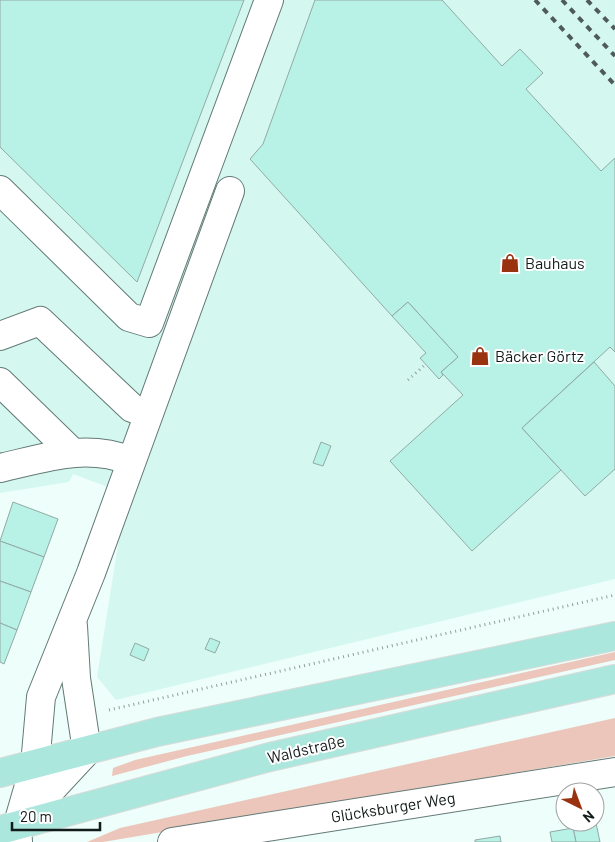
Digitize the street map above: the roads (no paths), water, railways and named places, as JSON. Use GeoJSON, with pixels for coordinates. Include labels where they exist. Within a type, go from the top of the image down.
{"type":"FeatureCollection","features":[{"type":"Feature","properties":{"kind":"main road"},"geometry":{"type":"LineString","coordinates":[[0,773],[157,732],[615,636]]}},
{"type":"Feature","properties":{"kind":"main road","name":"Waldstraße"},"geometry":{"type":"LineString","coordinates":[[12,833],[270,757],[615,679]]}},
{"type":"Feature","properties":{"kind":"street"},"geometry":{"type":"LineString","coordinates":[[0,190],[129,317],[149,323],[269,0]]}},
{"type":"Feature","properties":{"kind":"street"},"geometry":{"type":"LineString","coordinates":[[12,833],[35,765],[41,697],[73,619],[230,192]]}},
{"type":"Feature","properties":{"kind":"street"},"geometry":{"type":"LineString","coordinates":[[0,336],[40,321],[132,408],[148,414]]}},
{"type":"Feature","properties":{"kind":"street"},"geometry":{"type":"LineString","coordinates":[[0,382],[72,452]]}},
{"type":"Feature","properties":{"kind":"street"},"geometry":{"type":"LineString","coordinates":[[0,468],[72,452],[113,454],[130,461]]}},
{"type":"Feature","properties":{"kind":"street"},"geometry":{"type":"LineString","coordinates":[[12,833],[87,751],[76,678],[73,619]]}},
{"type":"Feature","properties":{"kind":"street","name":"Glücksburger Weg"},"geometry":{"type":"LineString","coordinates":[[172,842],[615,772]]}},
{"type":"Feature","properties":{"kind":"railway"},"geometry":{"type":"LineString","coordinates":[[535,0],[615,85]]}},
{"type":"Feature","properties":{"kind":"railway"},"geometry":{"type":"LineString","coordinates":[[562,0],[615,56]]}},
{"type":"Feature","properties":{"kind":"railway"},"geometry":{"type":"LineString","coordinates":[[587,0],[615,29]]}},
{"type":"Feature","properties":{"kind":"place","name":"Bauhaus"},"geometry":{"type":"Point","coordinates":[510,263]}},
{"type":"Feature","properties":{"kind":"place","name":"Bäcker Görtz"},"geometry":{"type":"Point","coordinates":[480,356]}}]}
